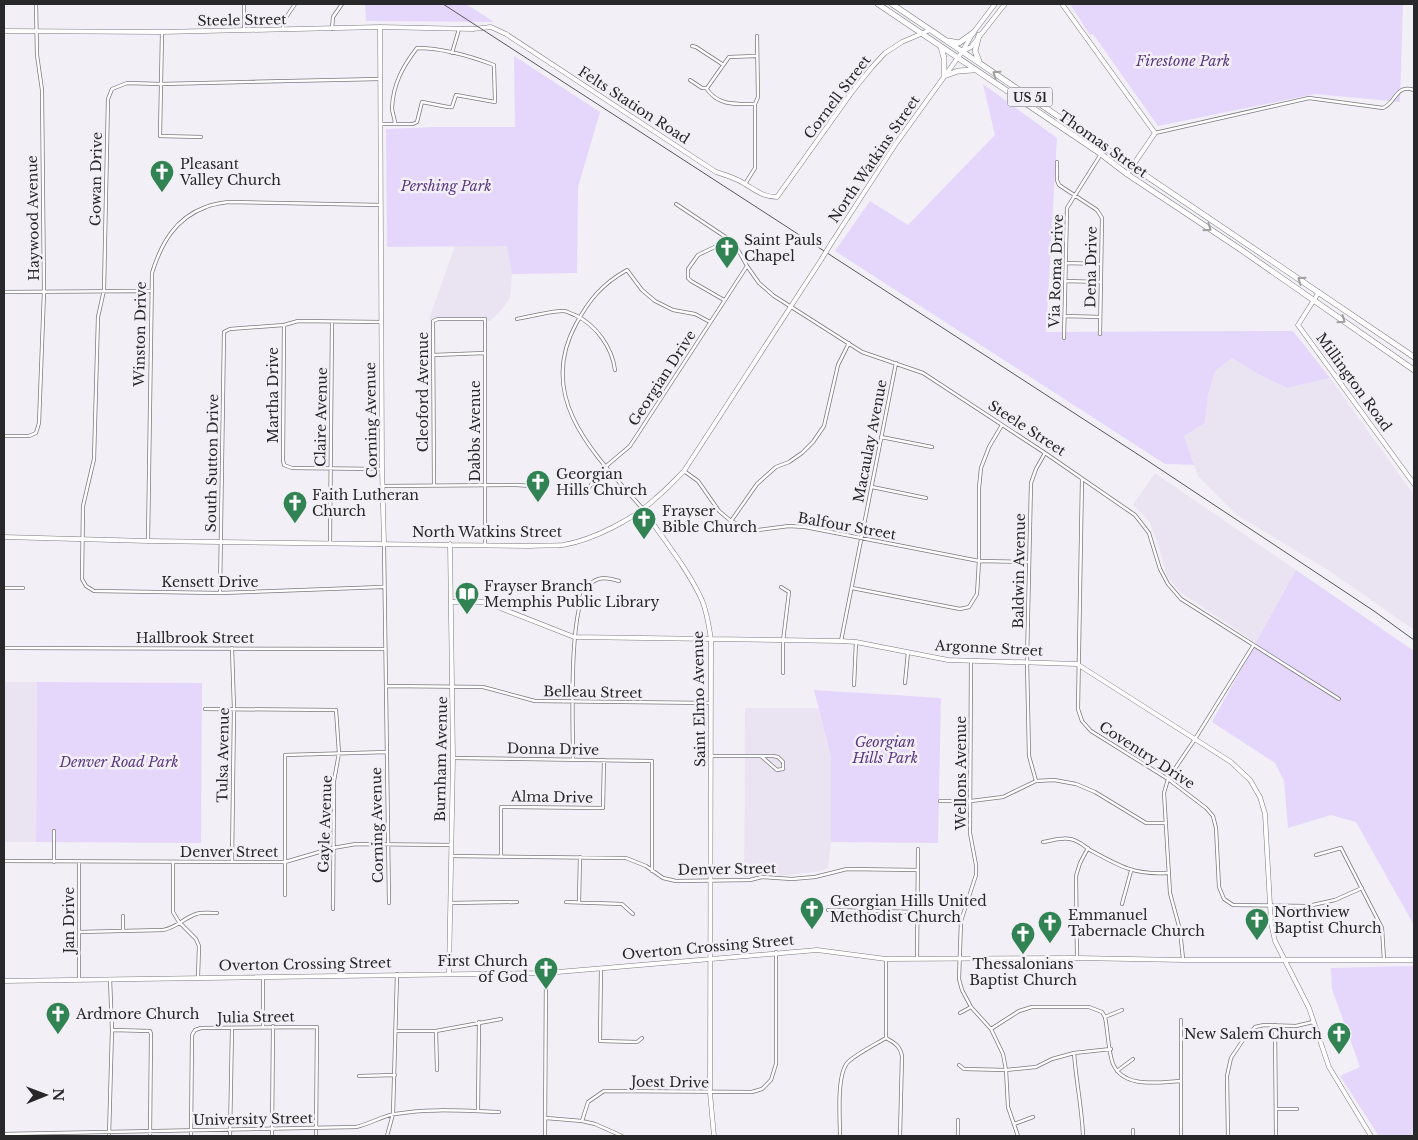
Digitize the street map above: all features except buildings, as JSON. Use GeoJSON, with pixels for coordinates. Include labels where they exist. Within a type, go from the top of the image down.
{"type":"FeatureCollection","features":[{"type":"Feature","properties":{"kind":"highway","name":"Thomas Street"},"geometry":{"type":"LineString","coordinates":[[878,4],[1101,154],[1127,174],[1314,301]]}},
{"type":"Feature","properties":{"kind":"highway","name":"Thomas Street"},"geometry":{"type":"LineString","coordinates":[[892,4],[1320,292]]}},
{"type":"Feature","properties":{"kind":"highway"},"geometry":{"type":"LineString","coordinates":[[945,40],[959,43],[973,33]]}},
{"type":"Feature","properties":{"kind":"highway"},"geometry":{"type":"LineString","coordinates":[[980,35],[975,51],[982,65]]}},
{"type":"Feature","properties":{"kind":"highway"},"geometry":{"type":"LineString","coordinates":[[940,46],[944,58],[944,76],[958,71],[975,70]]}},
{"type":"Feature","properties":{"kind":"highway"},"geometry":{"type":"LineString","coordinates":[[1065,130],[1070,123]]}},
{"type":"Feature","properties":{"kind":"highway"},"geometry":{"type":"LineString","coordinates":[[1092,149],[1097,141]]}},
{"type":"Feature","properties":{"kind":"highway","name":"US 51"},"geometry":{"type":"LineString","coordinates":[[1320,292],[1414,356]]}},
{"type":"Feature","properties":{"kind":"highway","name":"US 51"},"geometry":{"type":"LineString","coordinates":[[1314,301],[1414,370]]}},
{"type":"Feature","properties":{"kind":"street","name":"Haywood Avenue"},"geometry":{"type":"LineString","coordinates":[[4,436],[29,436],[36,432],[39,423],[44,292],[42,90],[37,55],[36,4]]}},
{"type":"Feature","properties":{"kind":"street"},"geometry":{"type":"LineString","coordinates":[[244,4],[244,32]]}},
{"type":"Feature","properties":{"kind":"street"},"geometry":{"type":"LineString","coordinates":[[283,30],[283,22],[295,4]]}},
{"type":"Feature","properties":{"kind":"street"},"geometry":{"type":"LineString","coordinates":[[332,28],[333,17],[342,4]]}},
{"type":"Feature","properties":{"kind":"street","name":"North Watkins Street"},"geometry":{"type":"LineString","coordinates":[[4,537],[148,541],[531,546],[563,545],[615,526],[655,500],[684,471],[897,142],[995,4]]}},
{"type":"Feature","properties":{"kind":"street","name":"North Watkins Street"},"geometry":{"type":"LineString","coordinates":[[962,52],[971,47],[1005,4]]}},
{"type":"Feature","properties":{"kind":"street"},"geometry":{"type":"LineString","coordinates":[[1062,4],[1155,133]]}},
{"type":"Feature","properties":{"kind":"street","name":"Steele Street"},"geometry":{"type":"LineString","coordinates":[[4,31],[244,32],[380,27],[480,28]]}},
{"type":"Feature","properties":{"kind":"street","name":"Corning Avenue"},"geometry":{"type":"LineString","coordinates":[[380,27],[383,586],[389,903]]}},
{"type":"Feature","properties":{"kind":"street","name":"Felts Station Road"},"geometry":{"type":"LineString","coordinates":[[480,28],[491,27],[506,34],[716,172],[745,184],[760,194],[768,197],[778,197]]}},
{"type":"Feature","properties":{"kind":"street"},"geometry":{"type":"LineString","coordinates":[[452,53],[459,28]]}},
{"type":"Feature","properties":{"kind":"street","name":"Cornell Street"},"geometry":{"type":"LineString","coordinates":[[778,197],[852,92],[872,67],[885,53],[902,42],[930,30]]}},
{"type":"Feature","properties":{"kind":"street"},"geometry":{"type":"LineString","coordinates":[[162,32],[160,136],[201,137]]}},
{"type":"Feature","properties":{"kind":"street"},"geometry":{"type":"LineString","coordinates":[[745,184],[755,168],[755,104],[758,97],[757,36]]}},
{"type":"Feature","properties":{"kind":"street"},"geometry":{"type":"LineString","coordinates":[[692,46],[722,64]]}},
{"type":"Feature","properties":{"kind":"street"},"geometry":{"type":"LineString","coordinates":[[380,124],[395,124],[413,124],[417,122],[422,102],[452,107],[456,95],[495,102],[494,66],[477,58],[417,48],[396,82],[392,110],[395,124]]}},
{"type":"Feature","properties":{"kind":"street"},"geometry":{"type":"LineString","coordinates":[[706,88],[729,57],[756,56]]}},
{"type":"Feature","properties":{"kind":"street","name":"Gowan Drive"},"geometry":{"type":"LineString","coordinates":[[82,538],[83,506],[94,459],[98,317],[104,290],[108,99],[112,89],[127,83],[161,84],[380,79]]}},
{"type":"Feature","properties":{"kind":"street"},"geometry":{"type":"LineString","coordinates":[[690,80],[702,88],[706,88],[719,101],[731,104],[755,104]]}},
{"type":"Feature","properties":{"kind":"street"},"geometry":{"type":"LineString","coordinates":[[1127,174],[1155,133],[1309,98],[1384,108],[1389,106],[1398,92],[1404,89],[1414,90]]}},
{"type":"Feature","properties":{"kind":"street","name":"Via Roma Drive"},"geometry":{"type":"LineString","coordinates":[[1064,338],[1067,208],[1101,154]]}},
{"type":"Feature","properties":{"kind":"street","name":"Dena Drive"},"geometry":{"type":"LineString","coordinates":[[1057,162],[1057,180],[1059,185],[1096,210],[1102,218],[1100,334]]}},
{"type":"Feature","properties":{"kind":"street","name":"Winston Drive"},"geometry":{"type":"LineString","coordinates":[[148,541],[150,291],[152,273],[160,250],[168,236],[183,220],[206,207],[229,202],[381,205]]}},
{"type":"Feature","properties":{"kind":"street","name":"Steele Street"},"geometry":{"type":"LineString","coordinates":[[676,204],[727,238],[737,248],[759,283],[774,296],[862,352],[923,373],[1046,453],[1134,515],[1149,533],[1160,569],[1181,599],[1339,699]]}},
{"type":"Feature","properties":{"kind":"street"},"geometry":{"type":"LineString","coordinates":[[724,300],[691,281],[687,275],[688,269],[698,255],[721,244],[727,238]]}},
{"type":"Feature","properties":{"kind":"street"},"geometry":{"type":"LineString","coordinates":[[1066,263],[1100,264]]}},
{"type":"Feature","properties":{"kind":"street","name":"Georgian Drive"},"geometry":{"type":"LineString","coordinates":[[585,492],[596,475],[630,446],[747,266]]}},
{"type":"Feature","properties":{"kind":"street","name":"Saint Elmo Avenue"},"geometry":{"type":"LineString","coordinates":[[710,322],[695,314],[673,310],[655,301],[642,290],[626,270],[609,280],[593,296],[568,338],[562,362],[562,386],[568,407],[578,427],[605,466],[643,509],[691,580],[708,618],[711,640],[710,1093],[714,1136]]}},
{"type":"Feature","properties":{"kind":"street"},"geometry":{"type":"LineString","coordinates":[[1065,281],[1101,282]]}},
{"type":"Feature","properties":{"kind":"street"},"geometry":{"type":"LineString","coordinates":[[4,292],[150,291]]}},
{"type":"Feature","properties":{"kind":"street","name":"Millington Road"},"geometry":{"type":"LineString","coordinates":[[1320,292],[1298,325],[1414,484]]}},
{"type":"Feature","properties":{"kind":"street"},"geometry":{"type":"LineString","coordinates":[[517,319],[564,310],[580,318],[593,327],[602,337],[614,362],[615,370]]}},
{"type":"Feature","properties":{"kind":"street"},"geometry":{"type":"LineString","coordinates":[[1065,316],[1100,317]]}},
{"type":"Feature","properties":{"kind":"street","name":"Cleoford Avenue"},"geometry":{"type":"LineString","coordinates":[[434,485],[433,322],[438,319],[485,319]]}},
{"type":"Feature","properties":{"kind":"street","name":"Dabbs Avenue"},"geometry":{"type":"LineString","coordinates":[[485,319],[485,544]]}},
{"type":"Feature","properties":{"kind":"street"},"geometry":{"type":"LineString","coordinates":[[284,324],[298,321],[382,322]]}},
{"type":"Feature","properties":{"kind":"street","name":"Claire Avenue"},"geometry":{"type":"LineString","coordinates":[[330,542],[332,322]]}},
{"type":"Feature","properties":{"kind":"street","name":"South Sutton Drive"},"geometry":{"type":"LineString","coordinates":[[220,593],[224,332],[230,329],[284,324]]}},
{"type":"Feature","properties":{"kind":"street","name":"Martha Drive"},"geometry":{"type":"LineString","coordinates":[[284,324],[284,465],[292,468],[330,468]]}},
{"type":"Feature","properties":{"kind":"street"},"geometry":{"type":"LineString","coordinates":[[731,521],[756,484],[776,468],[802,453],[813,442],[824,426],[838,365],[848,343]]}},
{"type":"Feature","properties":{"kind":"street"},"geometry":{"type":"LineString","coordinates":[[433,355],[485,353]]}},
{"type":"Feature","properties":{"kind":"street","name":"Macaulay Avenue"},"geometry":{"type":"LineString","coordinates":[[841,641],[896,363]]}},
{"type":"Feature","properties":{"kind":"street"},"geometry":{"type":"LineString","coordinates":[[852,588],[960,609],[969,607],[977,594],[979,561],[978,488],[981,468],[989,447],[1002,425]]}},
{"type":"Feature","properties":{"kind":"street"},"geometry":{"type":"LineString","coordinates":[[881,437],[932,447]]}},
{"type":"Feature","properties":{"kind":"street","name":"Baldwin Avenue"},"geometry":{"type":"LineString","coordinates":[[1036,781],[1029,756],[1028,661],[1031,483],[1036,469],[1046,453]]}},
{"type":"Feature","properties":{"kind":"street"},"geometry":{"type":"LineString","coordinates":[[330,468],[382,468]]}},
{"type":"Feature","properties":{"kind":"street","name":"Balfour Street"},"geometry":{"type":"LineString","coordinates":[[684,471],[698,481],[719,511],[731,521],[744,527],[758,530],[789,526],[805,527],[979,561],[1029,562]]}},
{"type":"Feature","properties":{"kind":"street","name":"Coventry Drive"},"geometry":{"type":"LineString","coordinates":[[1082,479],[1077,664],[1078,709],[1082,721],[1091,732],[1168,779],[1206,808],[1213,816],[1216,828],[1219,887],[1224,899],[1233,905],[1308,906],[1335,900],[1362,888]]}},
{"type":"Feature","properties":{"kind":"street"},"geometry":{"type":"LineString","coordinates":[[383,486],[532,486]]}},
{"type":"Feature","properties":{"kind":"street"},"geometry":{"type":"LineString","coordinates":[[872,487],[926,498]]}},
{"type":"Feature","properties":{"kind":"street","name":"Kensett Drive"},"geometry":{"type":"LineString","coordinates":[[82,538],[82,579],[86,586],[94,591],[220,593],[383,586]]}},
{"type":"Feature","properties":{"kind":"street","name":"Burnham Avenue"},"geometry":{"type":"LineString","coordinates":[[449,973],[453,758],[450,544]]}},
{"type":"Feature","properties":{"kind":"street"},"geometry":{"type":"LineString","coordinates":[[572,759],[574,637],[581,598],[588,586],[598,579],[606,577],[620,581]]}},
{"type":"Feature","properties":{"kind":"street"},"geometry":{"type":"LineString","coordinates":[[781,587],[789,592],[783,641],[783,673]]}},
{"type":"Feature","properties":{"kind":"street"},"geometry":{"type":"LineString","coordinates":[[4,588],[23,588]]}},
{"type":"Feature","properties":{"kind":"street","name":"Argonne Street"},"geometry":{"type":"LineString","coordinates":[[452,602],[485,602],[574,637],[841,641],[856,642],[948,660],[1077,664],[1231,762],[1250,780],[1260,796],[1265,814],[1271,923],[1275,942],[1309,1008],[1329,1067],[1371,1136]]}},
{"type":"Feature","properties":{"kind":"street"},"geometry":{"type":"LineString","coordinates":[[854,685],[856,642]]}},
{"type":"Feature","properties":{"kind":"street"},"geometry":{"type":"LineString","coordinates":[[1183,960],[1180,930],[1170,893],[1164,793],[1168,779],[1253,646]]}},
{"type":"Feature","properties":{"kind":"street","name":"Hallbrook Street"},"geometry":{"type":"LineString","coordinates":[[4,648],[385,649]]}},
{"type":"Feature","properties":{"kind":"street","name":"Tulsa Avenue"},"geometry":{"type":"LineString","coordinates":[[232,648],[234,709],[232,862]]}},
{"type":"Feature","properties":{"kind":"street"},"geometry":{"type":"LineString","coordinates":[[905,683],[908,652]]}},
{"type":"Feature","properties":{"kind":"street","name":"Wellons Avenue"},"geometry":{"type":"LineString","coordinates":[[971,661],[970,833],[976,865],[976,876],[961,921],[959,979],[962,990],[972,1007],[992,1029],[1003,1054],[1008,1107],[1018,1136]]}},
{"type":"Feature","properties":{"kind":"street","name":"Belleau Street"},"geometry":{"type":"LineString","coordinates":[[386,686],[483,687],[535,701],[711,703]]}},
{"type":"Feature","properties":{"kind":"street"},"geometry":{"type":"LineString","coordinates":[[205,709],[234,709]]}},
{"type":"Feature","properties":{"kind":"street","name":"Gayle Avenue"},"geometry":{"type":"LineString","coordinates":[[234,709],[336,710],[339,753],[334,781],[334,909]]}},
{"type":"Feature","properties":{"kind":"street"},"geometry":{"type":"LineString","coordinates":[[285,895],[286,755],[387,752]]}},
{"type":"Feature","properties":{"kind":"street"},"geometry":{"type":"LineString","coordinates":[[711,756],[761,756],[773,756],[781,758],[783,762],[782,771],[777,770],[761,756]]}},
{"type":"Feature","properties":{"kind":"street","name":"Donna Drive"},"geometry":{"type":"LineString","coordinates":[[453,758],[652,760],[652,871]]}},
{"type":"Feature","properties":{"kind":"street","name":"Alma Drive"},"geometry":{"type":"LineString","coordinates":[[501,856],[501,807],[603,808],[604,760]]}},
{"type":"Feature","properties":{"kind":"street"},"geometry":{"type":"LineString","coordinates":[[940,801],[1003,797],[1036,781],[1054,780],[1076,784],[1095,792],[1146,823],[1165,823]]}},
{"type":"Feature","properties":{"kind":"street"},"geometry":{"type":"LineString","coordinates":[[54,831],[54,862]]}},
{"type":"Feature","properties":{"kind":"street"},"geometry":{"type":"LineString","coordinates":[[1043,842],[1068,838],[1078,841],[1119,866],[1131,871],[1149,874],[1168,873]]}},
{"type":"Feature","properties":{"kind":"street","name":"Denver Street"},"geometry":{"type":"LineString","coordinates":[[4,861],[285,862],[333,848],[356,844],[451,846]]}},
{"type":"Feature","properties":{"kind":"street"},"geometry":{"type":"LineString","coordinates":[[918,848],[918,959]]}},
{"type":"Feature","properties":{"kind":"street"},"geometry":{"type":"LineString","coordinates":[[1077,958],[1076,876],[1088,848]]}},
{"type":"Feature","properties":{"kind":"street"},"geometry":{"type":"LineString","coordinates":[[1316,855],[1340,848],[1382,928],[1384,960]]}},
{"type":"Feature","properties":{"kind":"street","name":"Denver Street"},"geometry":{"type":"LineString","coordinates":[[451,856],[626,858],[646,866],[663,878],[676,881],[750,880],[762,877],[792,879],[815,877],[847,869],[918,870]]}},
{"type":"Feature","properties":{"kind":"street"},"geometry":{"type":"LineString","coordinates":[[579,902],[580,858]]}},
{"type":"Feature","properties":{"kind":"street","name":"Jan Drive"},"geometry":{"type":"LineString","coordinates":[[78,979],[79,862]]}},
{"type":"Feature","properties":{"kind":"street"},"geometry":{"type":"LineString","coordinates":[[173,862],[173,912],[179,922],[196,939],[198,946],[198,977]]}},
{"type":"Feature","properties":{"kind":"street"},"geometry":{"type":"LineString","coordinates":[[1122,904],[1131,871]]}},
{"type":"Feature","properties":{"kind":"street"},"geometry":{"type":"LineString","coordinates":[[450,903],[517,902]]}},
{"type":"Feature","properties":{"kind":"street"},"geometry":{"type":"LineString","coordinates":[[566,902],[622,904],[633,914]]}},
{"type":"Feature","properties":{"kind":"street"},"geometry":{"type":"LineString","coordinates":[[828,910],[917,912]]}},
{"type":"Feature","properties":{"kind":"street"},"geometry":{"type":"LineString","coordinates":[[79,932],[163,930],[172,928],[179,922],[198,913],[217,912]]}},
{"type":"Feature","properties":{"kind":"street"},"geometry":{"type":"LineString","coordinates":[[123,916],[123,930]]}},
{"type":"Feature","properties":{"kind":"street","name":"Overton Crossing Street"},"geometry":{"type":"LineString","coordinates":[[4,981],[546,973],[776,952],[824,950],[886,959],[1414,960]]}},
{"type":"Feature","properties":{"kind":"street","name":"Joest Drive"},"geometry":{"type":"LineString","coordinates":[[582,1121],[588,1102],[604,1091],[710,1093],[752,1092],[762,1089],[771,1080],[776,1064],[776,952]]}},
{"type":"Feature","properties":{"kind":"street"},"geometry":{"type":"LineString","coordinates":[[886,959],[886,1038]]}},
{"type":"Feature","properties":{"kind":"street"},"geometry":{"type":"LineString","coordinates":[[601,968],[600,1041],[637,1042],[642,1038]]}},
{"type":"Feature","properties":{"kind":"street"},"geometry":{"type":"LineString","coordinates":[[545,1136],[546,973]]}},
{"type":"Feature","properties":{"kind":"street"},"geometry":{"type":"LineString","coordinates":[[387,1136],[393,1114],[397,974]]}},
{"type":"Feature","properties":{"kind":"street"},"geometry":{"type":"LineString","coordinates":[[263,977],[263,1026]]}},
{"type":"Feature","properties":{"kind":"street"},"geometry":{"type":"LineString","coordinates":[[109,1136],[112,1030],[110,979]]}},
{"type":"Feature","properties":{"kind":"street"},"geometry":{"type":"LineString","coordinates":[[960,1013],[972,1007]]}},
{"type":"Feature","properties":{"kind":"street"},"geometry":{"type":"LineString","coordinates":[[992,1029],[1019,1011],[1032,1007],[1089,1007],[1102,1012],[1105,1018],[1113,1063],[1118,1071],[1128,1079],[1139,1082],[1180,1081]]}},
{"type":"Feature","properties":{"kind":"street"},"geometry":{"type":"LineString","coordinates":[[1105,1018],[1122,1010]]}},
{"type":"Feature","properties":{"kind":"street"},"geometry":{"type":"LineString","coordinates":[[396,1031],[436,1031],[501,1019]]}},
{"type":"Feature","properties":{"kind":"street"},"geometry":{"type":"LineString","coordinates":[[1181,1136],[1182,1020]]}},
{"type":"Feature","properties":{"kind":"street"},"geometry":{"type":"LineString","coordinates":[[478,1111],[479,1022]]}},
{"type":"Feature","properties":{"kind":"street"},"geometry":{"type":"LineString","coordinates":[[1228,1136],[1227,1076],[1231,1058],[1243,1040],[1254,1027],[1296,1026],[1313,1022]]}},
{"type":"Feature","properties":{"kind":"street"},"geometry":{"type":"LineString","coordinates":[[1275,1025],[1276,1136]]}},
{"type":"Feature","properties":{"kind":"street","name":"Julia Street"},"geometry":{"type":"LineString","coordinates":[[191,1130],[192,1035],[195,1030],[201,1028],[263,1026],[317,1027],[316,1127]]}},
{"type":"Feature","properties":{"kind":"street"},"geometry":{"type":"LineString","coordinates":[[272,1136],[273,1026]]}},
{"type":"Feature","properties":{"kind":"street"},"geometry":{"type":"LineString","coordinates":[[230,1136],[232,1028]]}},
{"type":"Feature","properties":{"kind":"street"},"geometry":{"type":"LineString","coordinates":[[112,1030],[150,1031],[150,1136]]}},
{"type":"Feature","properties":{"kind":"street"},"geometry":{"type":"LineString","coordinates":[[436,1031],[437,1070]]}},
{"type":"Feature","properties":{"kind":"street"},"geometry":{"type":"LineString","coordinates":[[840,1136],[843,1069],[848,1061],[886,1038]]}},
{"type":"Feature","properties":{"kind":"street"},"geometry":{"type":"LineString","coordinates":[[886,1038],[896,1043],[902,1056],[900,1136]]}},
{"type":"Feature","properties":{"kind":"street"},"geometry":{"type":"LineString","coordinates":[[959,1066],[964,1069],[1006,1070],[1036,1067],[1052,1059],[1074,1053],[1111,1049]]}},
{"type":"Feature","properties":{"kind":"street"},"geometry":{"type":"LineString","coordinates":[[1074,1053],[1083,1136]]}},
{"type":"Feature","properties":{"kind":"street"},"geometry":{"type":"LineString","coordinates":[[1118,1071],[1133,1059]]}},
{"type":"Feature","properties":{"kind":"street"},"geometry":{"type":"LineString","coordinates":[[359,1076],[395,1075]]}},
{"type":"Feature","properties":{"kind":"street"},"geometry":{"type":"LineString","coordinates":[[1276,1109],[1297,1109]]}},
{"type":"Feature","properties":{"kind":"street","name":"University Street"},"geometry":{"type":"LineString","coordinates":[[4,1134],[362,1126],[393,1114],[419,1111],[499,1112]]}},
{"type":"Feature","properties":{"kind":"street"},"geometry":{"type":"LineString","coordinates":[[1014,1124],[1033,1117]]}},
{"type":"Feature","properties":{"kind":"street"},"geometry":{"type":"LineString","coordinates":[[546,1118],[595,1124],[622,1136]]}},
{"type":"Feature","properties":{"kind":"street"},"geometry":{"type":"LineString","coordinates":[[958,1120],[958,1136]]}},
{"type":"Feature","properties":{"kind":"street"},"geometry":{"type":"LineString","coordinates":[[316,1127],[316,1136]]}},
{"type":"Feature","properties":{"kind":"street"},"geometry":{"type":"LineString","coordinates":[[191,1130],[191,1136]]}},
{"type":"Feature","properties":{"kind":"street"},"geometry":{"type":"LineString","coordinates":[[1133,1130],[1133,1136]]}},
{"type":"Feature","properties":{"kind":"shaded area"},"geometry":{"type":"Polygon","coordinates":[[[455,246],[508,246],[512,274],[510,298],[490,321],[429,319],[455,246]]]}},
{"type":"Feature","properties":{"kind":"shaded area"},"geometry":{"type":"Polygon","coordinates":[[[1232,358],[1258,374],[1287,388],[1330,378],[1414,495],[1414,630],[1331,572],[1237,515],[1198,476],[1184,436],[1205,423],[1208,395],[1215,371],[1232,358]]]}},
{"type":"Feature","properties":{"kind":"shaded area"},"geometry":{"type":"Polygon","coordinates":[[[1155,473],[1296,570],[1256,643],[1180,592],[1167,576],[1149,521],[1133,505],[1155,473]]]}},
{"type":"Feature","properties":{"kind":"shaded area"},"geometry":{"type":"Polygon","coordinates":[[[4,682],[37,682],[36,842],[4,842],[4,682]]]}},
{"type":"Feature","properties":{"kind":"shaded area"},"geometry":{"type":"Polygon","coordinates":[[[745,708],[818,708],[831,757],[831,842],[828,868],[821,871],[789,875],[744,877],[745,708]]]}},
{"type":"Feature","properties":{"kind":"green space"},"geometry":{"type":"Polygon","coordinates":[[[365,4],[466,4],[494,22],[366,21],[365,4]]]}},
{"type":"Feature","properties":{"kind":"green space","name":"Firestone Park"},"geometry":{"type":"Polygon","coordinates":[[[1070,4],[1403,4],[1400,102],[1315,94],[1158,126],[1093,34],[1090,35],[1070,4]]]}},
{"type":"Feature","properties":{"kind":"green space","name":"Pershing Park"},"geometry":{"type":"Polygon","coordinates":[[[514,56],[600,112],[578,187],[577,273],[512,274],[507,246],[387,247],[386,129],[515,127],[514,56]]]}},
{"type":"Feature","properties":{"kind":"green space"},"geometry":{"type":"Polygon","coordinates":[[[983,84],[1057,138],[1046,332],[1293,331],[1330,378],[1287,388],[1258,374],[1232,358],[1215,371],[1208,395],[1205,423],[1184,436],[1194,465],[1165,464],[835,251],[870,201],[908,225],[995,135],[983,84]]]}},
{"type":"Feature","properties":{"kind":"green space"},"geometry":{"type":"Polygon","coordinates":[[[1296,570],[1414,651],[1414,925],[1356,822],[1331,815],[1288,828],[1284,781],[1275,763],[1212,722],[1296,570]]]}},
{"type":"Feature","properties":{"kind":"green space","name":"Denver Road Park"},"geometry":{"type":"Polygon","coordinates":[[[37,682],[202,683],[201,843],[36,842],[37,682]]]}},
{"type":"Feature","properties":{"kind":"green space","name":"Georgian Hills Park"},"geometry":{"type":"Polygon","coordinates":[[[814,690],[941,698],[938,843],[831,842],[831,757],[814,690]]]}},
{"type":"Feature","properties":{"kind":"green space"},"geometry":{"type":"Polygon","coordinates":[[[1414,966],[1414,1136],[1379,1136],[1340,1076],[1360,1067],[1332,989],[1331,968],[1414,966]]]}},
{"type":"Feature","properties":{"kind":"railway"},"geometry":{"type":"LineString","coordinates":[[443,4],[1145,459],[1374,611],[1414,640]]}},
{"type":"Feature","properties":{"kind":"place","name":"Pleasant Valley Church"},"geometry":{"type":"Point","coordinates":[162,193]}},
{"type":"Feature","properties":{"kind":"place","name":"Saint Pauls Chapel"},"geometry":{"type":"Point","coordinates":[727,269]}},
{"type":"Feature","properties":{"kind":"place","name":"Georgian Hills Church"},"geometry":{"type":"Point","coordinates":[538,503]}},
{"type":"Feature","properties":{"kind":"place","name":"Faith Lutheran Church"},"geometry":{"type":"Point","coordinates":[295,524]}},
{"type":"Feature","properties":{"kind":"place","name":"Frayser Bible Church"},"geometry":{"type":"Point","coordinates":[644,540]}},
{"type":"Feature","properties":{"kind":"place","name":"Frayser Branch Memphis Public Library"},"geometry":{"type":"Point","coordinates":[467,615]}},
{"type":"Feature","properties":{"kind":"place","name":"Georgian Hills United Methodist Church"},"geometry":{"type":"Point","coordinates":[812,930]}},
{"type":"Feature","properties":{"kind":"place","name":"Northview Baptist Church"},"geometry":{"type":"Point","coordinates":[1257,941]}},
{"type":"Feature","properties":{"kind":"place","name":"Emmanuel Tabernacle Church"},"geometry":{"type":"Point","coordinates":[1050,944]}},
{"type":"Feature","properties":{"kind":"place","name":"Thessalonians Baptist Church"},"geometry":{"type":"Point","coordinates":[1023,955]}},
{"type":"Feature","properties":{"kind":"place","name":"First Church of God"},"geometry":{"type":"Point","coordinates":[546,990]}},
{"type":"Feature","properties":{"kind":"place","name":"Ardmore Church"},"geometry":{"type":"Point","coordinates":[58,1035]}},
{"type":"Feature","properties":{"kind":"place","name":"New Salem Church"},"geometry":{"type":"Point","coordinates":[1339,1055]}}]}
